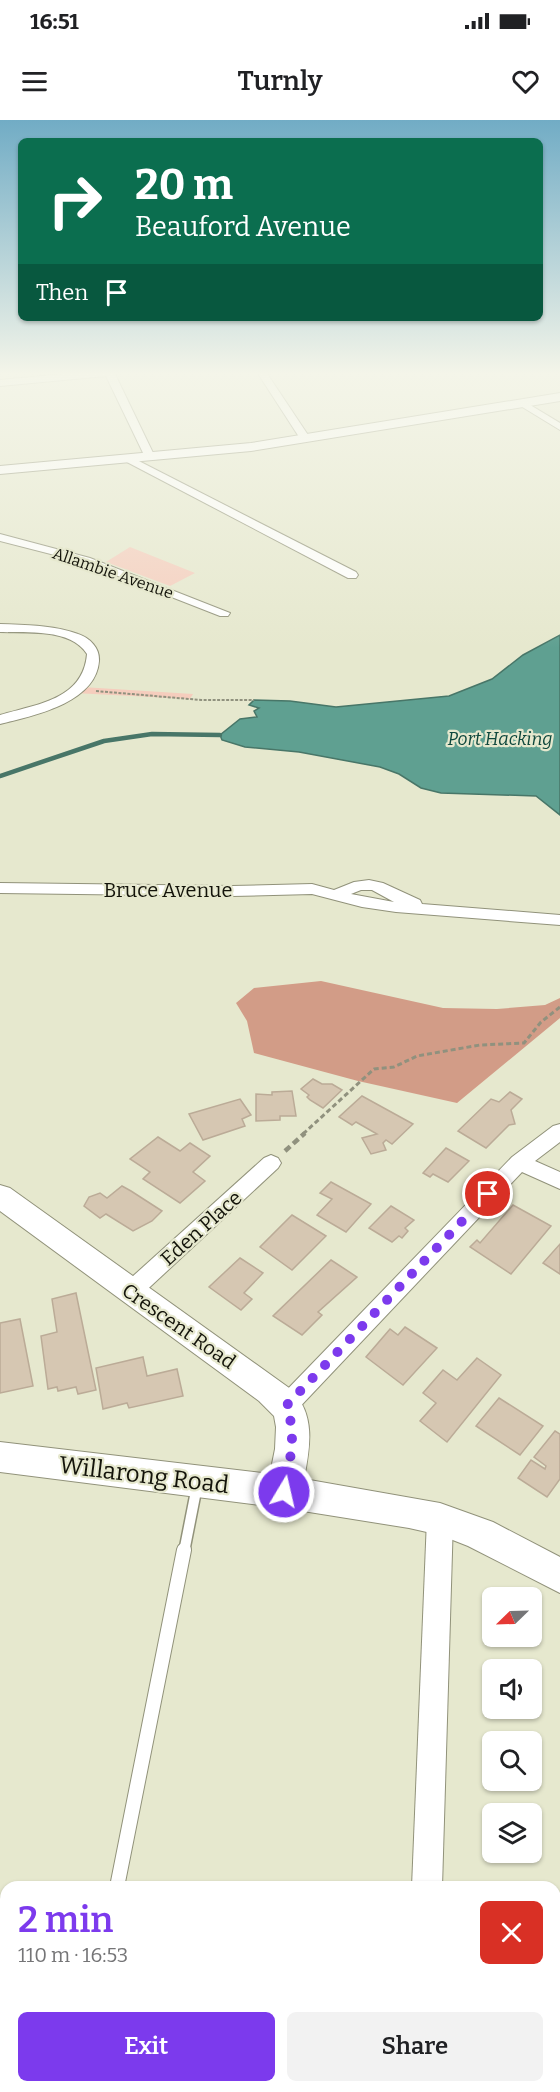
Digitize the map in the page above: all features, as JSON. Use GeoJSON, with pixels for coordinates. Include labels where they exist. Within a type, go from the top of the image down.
{"type":"FeatureCollection","features":[{"type":"Feature","properties":{"kind":"street"},"geometry":{"type":"LineString","coordinates":[[0,470],[70,464]]}},
{"type":"Feature","properties":{"kind":"street"},"geometry":{"type":"LineString","coordinates":[[139,464],[351,575]]}},
{"type":"Feature","properties":{"kind":"street","name":"Allambie Avenue"},"geometry":{"type":"LineString","coordinates":[[0,537],[86,560],[224,613]]}},
{"type":"Feature","properties":{"kind":"street"},"geometry":{"type":"LineString","coordinates":[[0,628],[62,633],[85,641],[94,654],[94,663],[89,677],[78,690],[65,698],[0,720]]}},
{"type":"Feature","properties":{"kind":"street","name":"Bruce Avenue"},"geometry":{"type":"LineString","coordinates":[[0,888],[221,891],[312,889],[362,902],[560,920]]}},
{"type":"Feature","properties":{"kind":"street"},"geometry":{"type":"LineString","coordinates":[[284,1492],[293,1437],[292,1420],[286,1406],[519,1162],[560,1131]]}},
{"type":"Feature","properties":{"kind":"street"},"geometry":{"type":"LineString","coordinates":[[519,1162],[560,1181]]}},
{"type":"Feature","properties":{"kind":"street","name":"Eden Place"},"geometry":{"type":"LineString","coordinates":[[130,1292],[272,1163]]}},
{"type":"Feature","properties":{"kind":"street","name":"Crescent Road"},"geometry":{"type":"LineString","coordinates":[[0,1196],[130,1292],[257,1381],[286,1406]]}},
{"type":"Feature","properties":{"kind":"street","name":"Willarong Road"},"geometry":{"type":"LineString","coordinates":[[0,1457],[284,1492],[440,1519],[480,1534],[560,1576]]}},
{"type":"Feature","properties":{"kind":"street"},"geometry":{"type":"LineString","coordinates":[[428,1881],[440,1519]]}},
{"type":"Feature","properties":{"kind":"lane"},"geometry":{"type":"LineString","coordinates":[[118,1881],[198,1483]]}},
{"type":"Feature","properties":{"kind":"path"},"geometry":{"type":"LineString","coordinates":[[78,690],[201,700],[254,700]]}},
{"type":"Feature","properties":{"kind":"path"},"geometry":{"type":"LineString","coordinates":[[272,1163],[374,1069],[394,1067],[417,1056],[480,1045],[524,1043],[541,1022],[560,1007]]}},
{"type":"Feature","properties":{"kind":"shaded area"},"geometry":{"type":"Polygon","coordinates":[[[130,547],[195,573],[170,586],[106,562],[130,547]]]}},
{"type":"Feature","properties":{"kind":"shaded area"},"geometry":{"type":"Polygon","coordinates":[[[82,687],[193,694],[190,699],[74,693],[82,687]]]}},
{"type":"Feature","properties":{"kind":"shaded area"},"geometry":{"type":"Polygon","coordinates":[[[321,981],[443,1008],[497,1009],[545,1005],[560,998],[560,1018],[457,1103],[358,1081],[254,1053],[247,1021],[236,1003],[254,988],[321,981]]]}},
{"type":"Feature","properties":{"kind":"water","name":"Port Hacking"},"geometry":{"type":"Polygon","coordinates":[[[560,635],[560,815],[536,796],[441,793],[421,788],[399,774],[380,767],[299,752],[245,747],[222,740],[220,735],[240,719],[257,717],[254,711],[259,708],[249,705],[254,700],[290,701],[336,707],[449,696],[492,679],[523,655],[560,635]]]}},
{"type":"Feature","properties":{"kind":"building"},"geometry":{"type":"Polygon","coordinates":[[[313,1079],[322,1084],[332,1084],[342,1090],[323,1108],[310,1100],[307,1097],[309,1095],[301,1089],[313,1079]]]}},
{"type":"Feature","properties":{"kind":"building"},"geometry":{"type":"Polygon","coordinates":[[[292,1091],[296,1116],[280,1116],[280,1120],[256,1121],[256,1094],[272,1095],[272,1092],[292,1091]]]}},
{"type":"Feature","properties":{"kind":"building"},"geometry":{"type":"Polygon","coordinates":[[[510,1092],[522,1099],[511,1110],[515,1124],[509,1125],[486,1148],[458,1131],[491,1099],[499,1102],[510,1092]]]}},
{"type":"Feature","properties":{"kind":"building"},"geometry":{"type":"Polygon","coordinates":[[[362,1096],[413,1124],[392,1144],[386,1140],[383,1143],[386,1150],[371,1154],[362,1138],[377,1134],[356,1122],[352,1125],[339,1117],[362,1096]]]}},
{"type":"Feature","properties":{"kind":"building"},"geometry":{"type":"Polygon","coordinates":[[[240,1099],[251,1115],[242,1119],[245,1126],[203,1140],[189,1114],[240,1099]]]}},
{"type":"Feature","properties":{"kind":"building"},"geometry":{"type":"Polygon","coordinates":[[[158,1137],[180,1151],[190,1143],[210,1156],[193,1172],[205,1181],[180,1203],[143,1179],[150,1172],[130,1159],[158,1137]]]}},
{"type":"Feature","properties":{"kind":"building"},"geometry":{"type":"Polygon","coordinates":[[[446,1148],[469,1161],[448,1182],[433,1174],[430,1177],[423,1173],[446,1148]]]}},
{"type":"Feature","properties":{"kind":"building"},"geometry":{"type":"Polygon","coordinates":[[[331,1182],[371,1204],[346,1232],[317,1215],[332,1199],[320,1193],[331,1182]]]}},
{"type":"Feature","properties":{"kind":"building"},"geometry":{"type":"Polygon","coordinates":[[[122,1186],[162,1211],[152,1221],[133,1231],[106,1214],[100,1218],[84,1206],[89,1197],[100,1193],[107,1198],[122,1186]]]}},
{"type":"Feature","properties":{"kind":"building"},"geometry":{"type":"Polygon","coordinates":[[[513,1205],[551,1226],[511,1274],[470,1247],[477,1240],[480,1243],[513,1205]]]}},
{"type":"Feature","properties":{"kind":"building"},"geometry":{"type":"Polygon","coordinates":[[[391,1206],[414,1220],[405,1228],[408,1231],[402,1238],[399,1236],[392,1242],[369,1228],[391,1206]]]}},
{"type":"Feature","properties":{"kind":"building"},"geometry":{"type":"Polygon","coordinates":[[[292,1215],[326,1236],[292,1270],[260,1247],[292,1215]]]}},
{"type":"Feature","properties":{"kind":"building"},"geometry":{"type":"Polygon","coordinates":[[[560,1244],[560,1274],[543,1263],[560,1244]]]}},
{"type":"Feature","properties":{"kind":"building"},"geometry":{"type":"Polygon","coordinates":[[[240,1258],[263,1273],[244,1293],[252,1299],[241,1310],[209,1287],[240,1258]]]}},
{"type":"Feature","properties":{"kind":"building"},"geometry":{"type":"Polygon","coordinates":[[[331,1260],[357,1277],[318,1312],[322,1315],[302,1335],[273,1316],[331,1260]]]}},
{"type":"Feature","properties":{"kind":"building"},"geometry":{"type":"Polygon","coordinates":[[[76,1293],[96,1390],[78,1394],[76,1387],[58,1391],[57,1387],[48,1389],[41,1336],[57,1332],[52,1299],[76,1293]]]}},
{"type":"Feature","properties":{"kind":"building"},"geometry":{"type":"Polygon","coordinates":[[[20,1319],[33,1386],[0,1393],[0,1323],[20,1319]]]}},
{"type":"Feature","properties":{"kind":"building"},"geometry":{"type":"Polygon","coordinates":[[[405,1327],[437,1348],[403,1385],[366,1357],[390,1329],[398,1335],[405,1327]]]}},
{"type":"Feature","properties":{"kind":"building"},"geometry":{"type":"Polygon","coordinates":[[[143,1357],[147,1376],[177,1369],[183,1396],[129,1408],[127,1403],[103,1409],[96,1368],[143,1357]]]}},
{"type":"Feature","properties":{"kind":"building"},"geometry":{"type":"Polygon","coordinates":[[[477,1358],[501,1375],[447,1442],[420,1421],[436,1403],[423,1393],[443,1370],[457,1380],[477,1358]]]}},
{"type":"Feature","properties":{"kind":"building"},"geometry":{"type":"Polygon","coordinates":[[[499,1398],[543,1426],[520,1455],[476,1426],[499,1398]]]}},
{"type":"Feature","properties":{"kind":"building"},"geometry":{"type":"Polygon","coordinates":[[[555,1431],[560,1434],[560,1479],[547,1497],[518,1478],[531,1460],[545,1469],[546,1466],[534,1457],[555,1431]]]}},
{"type":"Feature","properties":{"kind":"waterway"},"geometry":{"type":"LineString","coordinates":[[0,776],[104,741],[152,734],[220,735]]}},
{"type":"Feature","properties":{"kind":"route"},"geometry":{"type":"LineString","coordinates":[[284,1492],[293,1437],[292,1420],[286,1406],[488,1194]]}}]}
